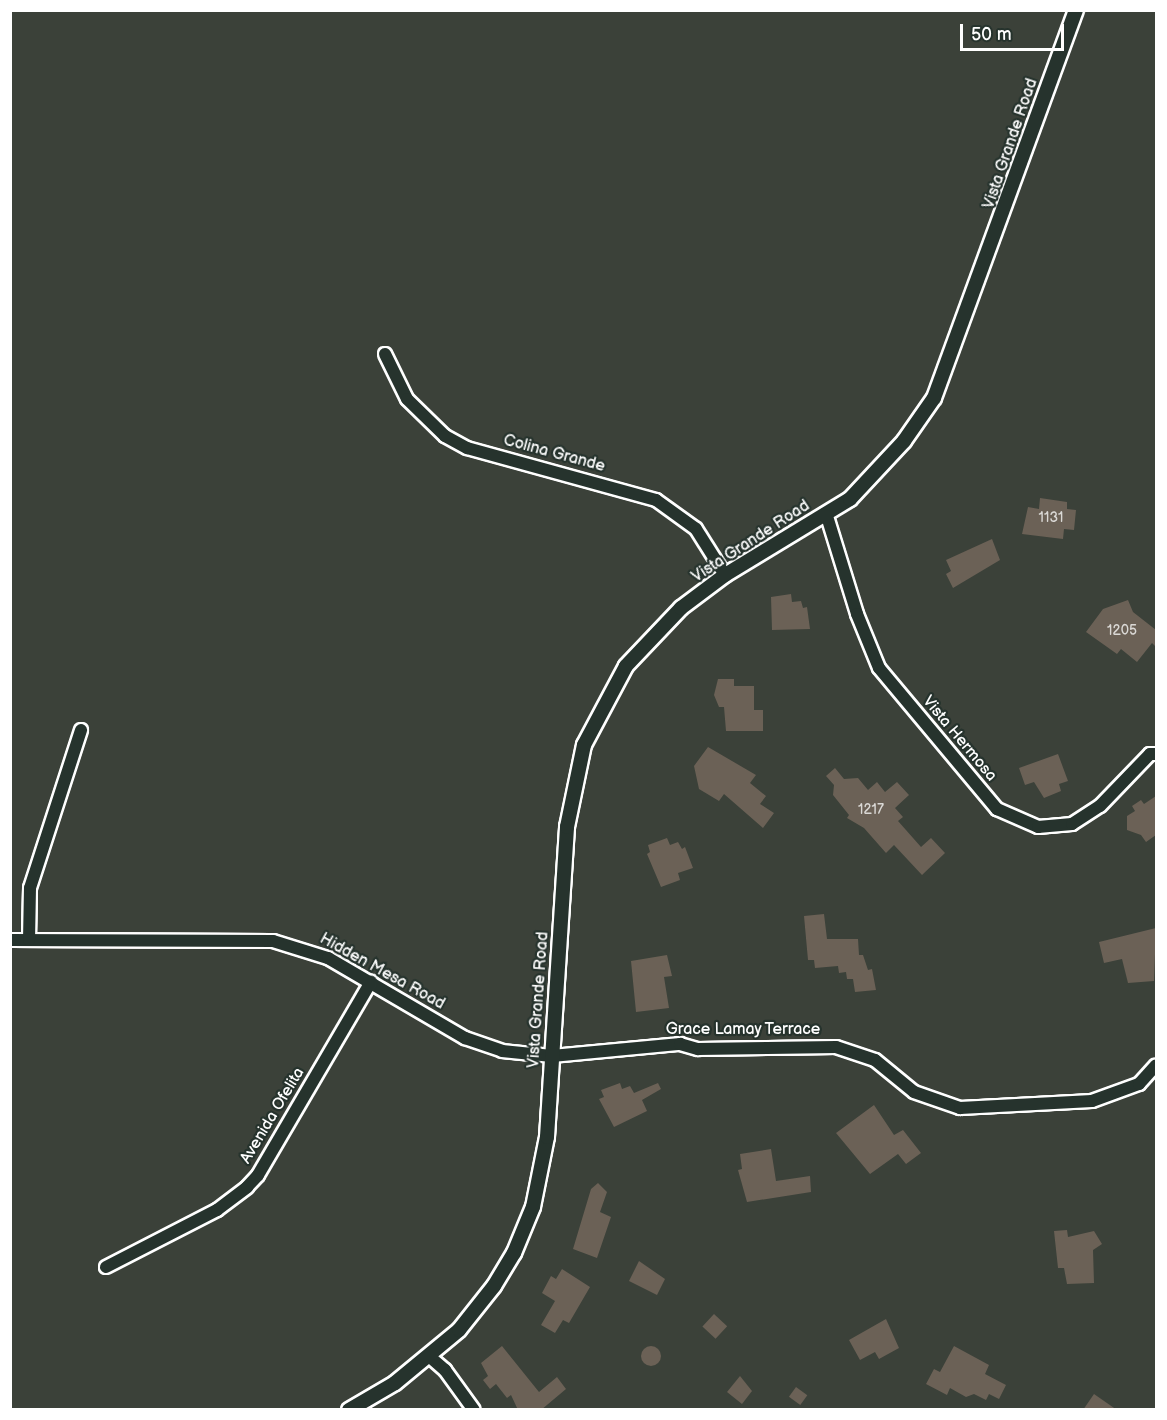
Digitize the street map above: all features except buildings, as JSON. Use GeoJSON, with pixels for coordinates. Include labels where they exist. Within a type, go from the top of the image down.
{"type":"FeatureCollection","features":[{"type":"Feature","properties":{"kind":"street","name":"Vista Grande Road"},"geometry":{"type":"LineString","coordinates":[[349,1410],[430,1357],[494,1286],[514,1252],[533,1207],[544,1159],[567,827],[584,745],[626,666],[681,608],[724,575],[850,499],[904,441],[934,398],[954,354],[1076,10]]}},
{"type":"Feature","properties":{"kind":"street","name":"Colina Grande"},"geometry":{"type":"LineString","coordinates":[[385,354],[407,399],[445,436],[467,448],[656,501],[696,529],[724,575]]}},
{"type":"Feature","properties":{"kind":"street","name":"Vista Hermosa"},"geometry":{"type":"LineString","coordinates":[[826,513],[850,596],[879,668],[997,809],[1038,827],[1072,824],[1100,806],[1150,754],[1156,754]]}},
{"type":"Feature","properties":{"kind":"street"},"geometry":{"type":"LineString","coordinates":[[29,940],[30,888],[81,730]]}},
{"type":"Feature","properties":{"kind":"street","name":"Hidden Mesa Road"},"geometry":{"type":"LineString","coordinates":[[10,940],[266,940],[315,953],[483,1045],[519,1054],[552,1056]]}},
{"type":"Feature","properties":{"kind":"street","name":"Avenida Ofelita"},"geometry":{"type":"LineString","coordinates":[[106,1267],[217,1210],[247,1187],[258,1175],[371,982]]}},
{"type":"Feature","properties":{"kind":"street","name":"Grace Lamay Terrace"},"geometry":{"type":"LineString","coordinates":[[552,1056],[680,1044],[698,1049],[836,1047],[866,1055],[914,1092],[960,1108],[1092,1101],[1138,1084],[1156,1065]]}},
{"type":"Feature","properties":{"kind":"street"},"geometry":{"type":"LineString","coordinates":[[430,1357],[445,1370],[474,1410]]}}]}
